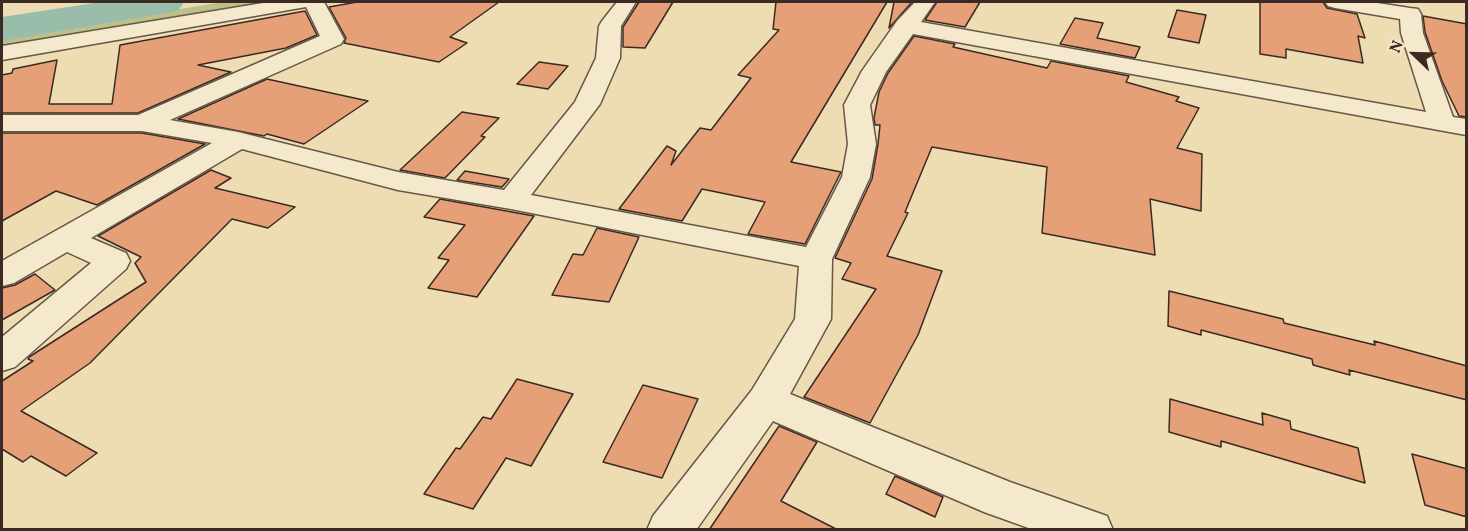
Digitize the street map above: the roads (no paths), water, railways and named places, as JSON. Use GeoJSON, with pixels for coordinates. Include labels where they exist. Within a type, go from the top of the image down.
{"type":"FeatureCollection","features":[{"type":"Feature","properties":{"kind":"street"},"geometry":{"type":"LineString","coordinates":[[2,53],[301,2]]}},
{"type":"Feature","properties":{"kind":"street"},"geometry":{"type":"LineString","coordinates":[[142,123],[333,39],[314,2]]}},
{"type":"Feature","properties":{"kind":"street"},"geometry":{"type":"LineString","coordinates":[[669,530],[766,401],[813,319],[816,259],[856,177],[862,144],[857,105],[874,71],[924,2]]}},
{"type":"Feature","properties":{"kind":"street"},"geometry":{"type":"LineString","coordinates":[[1335,2],[1410,14],[1412,33],[1442,122]]}},
{"type":"Feature","properties":{"kind":"street"},"geometry":{"type":"LineString","coordinates":[[511,200],[586,104],[608,58],[610,26],[627,3]]}},
{"type":"Feature","properties":{"kind":"street"},"geometry":{"type":"LineString","coordinates":[[905,26],[1467,127]]}},
{"type":"Feature","properties":{"kind":"street"},"geometry":{"type":"LineString","coordinates":[[2,123],[142,123],[238,140],[398,181],[511,200],[816,259]]}},
{"type":"Feature","properties":{"kind":"street"},"geometry":{"type":"LineString","coordinates":[[2,275],[238,140]]}},
{"type":"Feature","properties":{"kind":"street"},"geometry":{"type":"LineString","coordinates":[[2,357],[114,261],[64,238]]}},
{"type":"Feature","properties":{"kind":"street"},"geometry":{"type":"LineString","coordinates":[[766,401],[1000,498],[1091,530]]}},
{"type":"Feature","properties":{"kind":"waterway"},"geometry":{"type":"LineString","coordinates":[[2,29],[166,2]]}}]}
